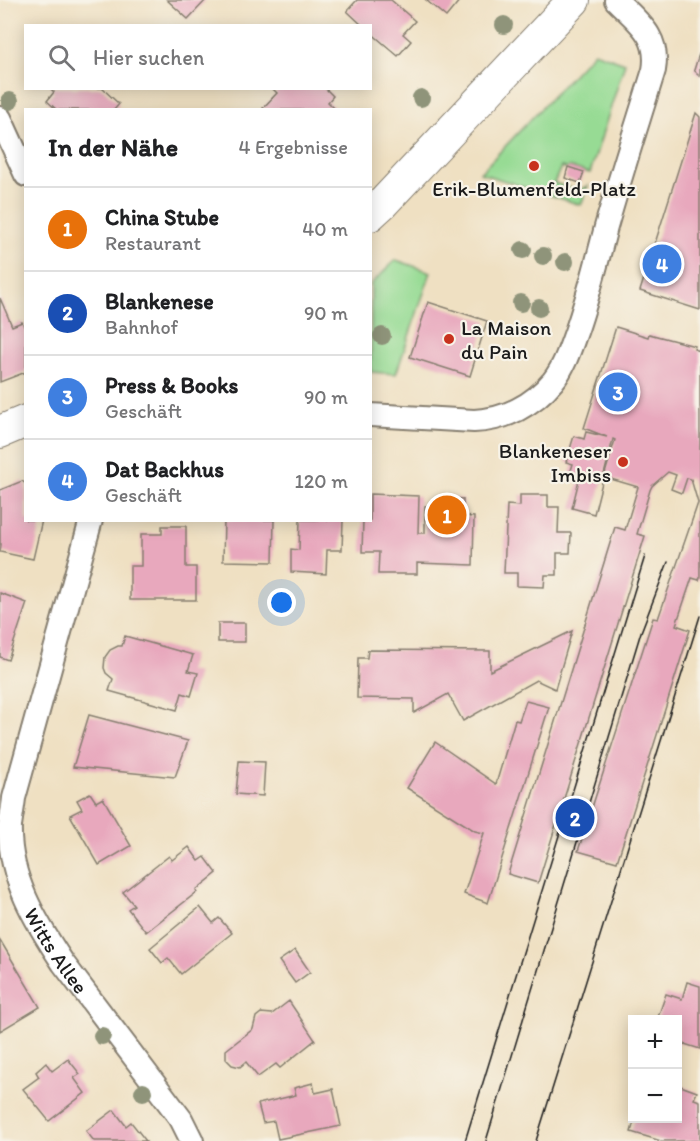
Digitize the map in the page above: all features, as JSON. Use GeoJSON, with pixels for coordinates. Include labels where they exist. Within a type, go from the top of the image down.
{"type":"FeatureCollection","features":[{"type":"Feature","properties":{"kind":"main road"},"geometry":{"type":"LineString","coordinates":[[372,213],[574,0]]}},
{"type":"Feature","properties":{"kind":"main road"},"geometry":{"type":"LineString","coordinates":[[0,432],[24,422]]}},
{"type":"Feature","properties":{"kind":"street"},"geometry":{"type":"LineString","coordinates":[[372,415],[484,421],[514,412],[529,403],[554,380],[562,367],[581,319],[656,60],[655,49],[648,32],[616,0]]}},
{"type":"Feature","properties":{"kind":"street"},"geometry":{"type":"LineString","coordinates":[[0,118],[24,171]]}},
{"type":"Feature","properties":{"kind":"street","name":"Witts Allee"},"geometry":{"type":"LineString","coordinates":[[90,522],[14,798],[7,862],[17,877],[46,937],[181,1119],[192,1141]]}},
{"type":"Feature","properties":{"kind":"green space"},"geometry":{"type":"Polygon","coordinates":[[[594,52],[625,63],[590,173],[561,167],[554,183],[579,191],[588,186],[581,205],[480,173],[594,52]]]}},
{"type":"Feature","properties":{"kind":"green space"},"geometry":{"type":"Polygon","coordinates":[[[396,260],[431,272],[396,374],[372,372],[372,283],[396,260]]]}},
{"type":"Feature","properties":{"kind":"building"},"geometry":{"type":"Polygon","coordinates":[[[167,0],[206,0],[188,19],[167,0]]]}},
{"type":"Feature","properties":{"kind":"building"},"geometry":{"type":"Polygon","coordinates":[[[357,0],[391,0],[415,21],[403,34],[411,41],[398,56],[372,34],[372,24],[361,24],[347,11],[357,0]]]}},
{"type":"Feature","properties":{"kind":"building"},"geometry":{"type":"Polygon","coordinates":[[[426,0],[460,0],[446,17],[426,0]]]}},
{"type":"Feature","properties":{"kind":"building"},"geometry":{"type":"Polygon","coordinates":[[[700,54],[700,76],[694,70],[700,54]]]}},
{"type":"Feature","properties":{"kind":"building"},"geometry":{"type":"Polygon","coordinates":[[[52,90],[104,90],[119,104],[116,108],[55,108],[47,101],[54,92],[52,90]]]}},
{"type":"Feature","properties":{"kind":"building"},"geometry":{"type":"Polygon","coordinates":[[[274,90],[327,90],[333,96],[328,102],[334,108],[263,108],[277,93],[274,90]]]}},
{"type":"Feature","properties":{"kind":"building"},"geometry":{"type":"Polygon","coordinates":[[[696,113],[700,117],[700,310],[640,291],[696,113]]]}},
{"type":"Feature","properties":{"kind":"building"},"geometry":{"type":"Polygon","coordinates":[[[568,167],[584,172],[580,183],[565,178],[568,167]]]}},
{"type":"Feature","properties":{"kind":"building"},"geometry":{"type":"Polygon","coordinates":[[[0,298],[12,326],[22,322],[24,326],[24,373],[0,382],[0,298]]]}},
{"type":"Feature","properties":{"kind":"building","name":"La Maison du Pain"},"geometry":{"type":"Polygon","coordinates":[[[428,302],[487,321],[470,376],[410,357],[428,302]]]}},
{"type":"Feature","properties":{"kind":"building"},"geometry":{"type":"Polygon","coordinates":[[[616,327],[648,337],[649,334],[695,346],[694,349],[700,351],[700,577],[699,580],[692,578],[676,625],[690,630],[617,862],[578,851],[653,618],[658,619],[698,503],[691,479],[687,478],[681,493],[671,489],[676,475],[668,472],[650,490],[637,534],[645,536],[538,883],[508,874],[615,527],[625,530],[638,487],[604,477],[615,440],[613,439],[594,514],[572,508],[579,480],[569,477],[573,464],[566,462],[574,436],[584,439],[586,432],[607,437],[584,428],[616,327]]]}},
{"type":"Feature","properties":{"kind":"building"},"geometry":{"type":"Polygon","coordinates":[[[22,481],[24,482],[24,522],[42,522],[33,559],[0,552],[0,490],[22,481]]]}},
{"type":"Feature","properties":{"kind":"building"},"geometry":{"type":"Polygon","coordinates":[[[372,494],[419,496],[418,533],[425,533],[425,506],[447,506],[447,498],[463,499],[463,516],[474,517],[473,565],[417,563],[417,574],[378,574],[379,552],[362,552],[363,522],[372,522],[372,494]]]}},
{"type":"Feature","properties":{"kind":"building"},"geometry":{"type":"Polygon","coordinates":[[[520,495],[548,495],[548,507],[559,507],[558,533],[571,533],[570,553],[557,553],[557,575],[545,575],[544,587],[517,586],[517,573],[504,573],[507,505],[520,506],[520,495]]]}},
{"type":"Feature","properties":{"kind":"building"},"geometry":{"type":"Polygon","coordinates":[[[224,522],[274,522],[273,562],[223,561],[224,522]]]}},
{"type":"Feature","properties":{"kind":"building"},"geometry":{"type":"Polygon","coordinates":[[[300,522],[343,522],[342,550],[327,550],[326,574],[291,572],[291,549],[299,550],[300,522]]]}},
{"type":"Feature","properties":{"kind":"building"},"geometry":{"type":"Polygon","coordinates":[[[162,526],[186,526],[186,567],[196,567],[196,600],[130,600],[130,566],[141,566],[141,534],[162,534],[162,526]]]}},
{"type":"Feature","properties":{"kind":"building"},"geometry":{"type":"Polygon","coordinates":[[[0,593],[27,603],[8,660],[0,657],[0,593]]]}},
{"type":"Feature","properties":{"kind":"building"},"geometry":{"type":"Polygon","coordinates":[[[218,623],[245,623],[245,642],[218,642],[218,623]]]}},
{"type":"Feature","properties":{"kind":"building"},"geometry":{"type":"Polygon","coordinates":[[[572,631],[555,689],[536,680],[463,721],[448,694],[414,713],[414,699],[357,698],[358,658],[367,658],[368,650],[490,651],[490,671],[572,631]]]}},
{"type":"Feature","properties":{"kind":"building"},"geometry":{"type":"Polygon","coordinates":[[[125,636],[193,655],[188,671],[198,673],[191,696],[182,693],[177,710],[109,691],[113,679],[104,668],[105,657],[110,650],[122,646],[125,636]]]}},
{"type":"Feature","properties":{"kind":"building"},"geometry":{"type":"Polygon","coordinates":[[[526,701],[549,707],[488,903],[464,894],[484,833],[475,831],[407,788],[435,742],[496,784],[515,720],[519,721],[526,701]]]}},
{"type":"Feature","properties":{"kind":"building"},"geometry":{"type":"Polygon","coordinates":[[[89,715],[188,741],[175,777],[73,767],[89,715]]]}},
{"type":"Feature","properties":{"kind":"building"},"geometry":{"type":"Polygon","coordinates":[[[239,761],[265,762],[263,796],[236,794],[239,761]]]}},
{"type":"Feature","properties":{"kind":"building"},"geometry":{"type":"Polygon","coordinates":[[[90,793],[96,802],[103,798],[131,846],[99,865],[70,815],[82,809],[77,800],[90,793]]]}},
{"type":"Feature","properties":{"kind":"building"},"geometry":{"type":"Polygon","coordinates":[[[189,847],[199,861],[205,857],[217,873],[196,890],[197,892],[146,932],[128,909],[134,905],[123,892],[169,856],[172,860],[189,847]]]}},
{"type":"Feature","properties":{"kind":"building"},"geometry":{"type":"Polygon","coordinates":[[[200,907],[213,923],[219,918],[232,933],[181,974],[168,958],[162,963],[150,948],[200,907]]]}},
{"type":"Feature","properties":{"kind":"building"},"geometry":{"type":"Polygon","coordinates":[[[0,940],[40,1007],[0,1031],[0,940]]]}},
{"type":"Feature","properties":{"kind":"building"},"geometry":{"type":"Polygon","coordinates":[[[295,950],[310,972],[295,983],[279,961],[295,950]]]}},
{"type":"Feature","properties":{"kind":"building"},"geometry":{"type":"Polygon","coordinates":[[[687,982],[700,986],[700,1049],[682,1043],[682,1015],[659,1015],[666,994],[682,999],[687,982]]]}},
{"type":"Feature","properties":{"kind":"building"},"geometry":{"type":"Polygon","coordinates":[[[289,1001],[315,1040],[280,1068],[276,1064],[258,1077],[246,1062],[240,1067],[232,1065],[226,1059],[226,1050],[253,1029],[256,1017],[261,1013],[272,1014],[289,1001]]]}},
{"type":"Feature","properties":{"kind":"building"},"geometry":{"type":"Polygon","coordinates":[[[68,1059],[80,1074],[74,1078],[85,1093],[49,1121],[23,1089],[39,1077],[36,1072],[46,1063],[52,1071],[68,1059]]]}},
{"type":"Feature","properties":{"kind":"building"},"geometry":{"type":"Polygon","coordinates":[[[313,1083],[315,1093],[333,1089],[341,1126],[278,1139],[274,1121],[263,1123],[258,1104],[296,1095],[294,1088],[313,1083]]]}},
{"type":"Feature","properties":{"kind":"building"},"geometry":{"type":"Polygon","coordinates":[[[682,1086],[697,1092],[694,1099],[700,1101],[700,1141],[661,1141],[631,1132],[634,1123],[682,1123],[682,1086]]]}},
{"type":"Feature","properties":{"kind":"building"},"geometry":{"type":"Polygon","coordinates":[[[114,1110],[126,1126],[131,1122],[146,1141],[94,1141],[86,1131],[114,1110]]]}},
{"type":"Feature","properties":{"kind":"tram line"},"geometry":{"type":"LineString","coordinates":[[465,1141],[645,556]]}},
{"type":"Feature","properties":{"kind":"tram line"},"geometry":{"type":"LineString","coordinates":[[486,1141],[641,632],[668,562]]}},
{"type":"Feature","properties":{"kind":"tram line"},"geometry":{"type":"LineString","coordinates":[[536,1141],[700,616]]}},
{"type":"Feature","properties":{"kind":"place","name":"Erik-Blumenfeld-Platz"},"geometry":{"type":"Point","coordinates":[534,166]}},
{"type":"Feature","properties":{"kind":"place","name":"Dat Backhus"},"geometry":{"type":"Point","coordinates":[662,264]}},
{"type":"Feature","properties":{"kind":"place","name":"La Maison du Pain"},"geometry":{"type":"Point","coordinates":[449,339]}},
{"type":"Feature","properties":{"kind":"place","name":"Press & Books"},"geometry":{"type":"Point","coordinates":[618,392]}},
{"type":"Feature","properties":{"kind":"place","name":"Blankeneser Imbiss"},"geometry":{"type":"Point","coordinates":[623,462]}},
{"type":"Feature","properties":{"kind":"place","name":"China Stube"},"geometry":{"type":"Point","coordinates":[447,515]}},
{"type":"Feature","properties":{"kind":"place","name":"Blankenese"},"geometry":{"type":"Point","coordinates":[575,818]}}]}
